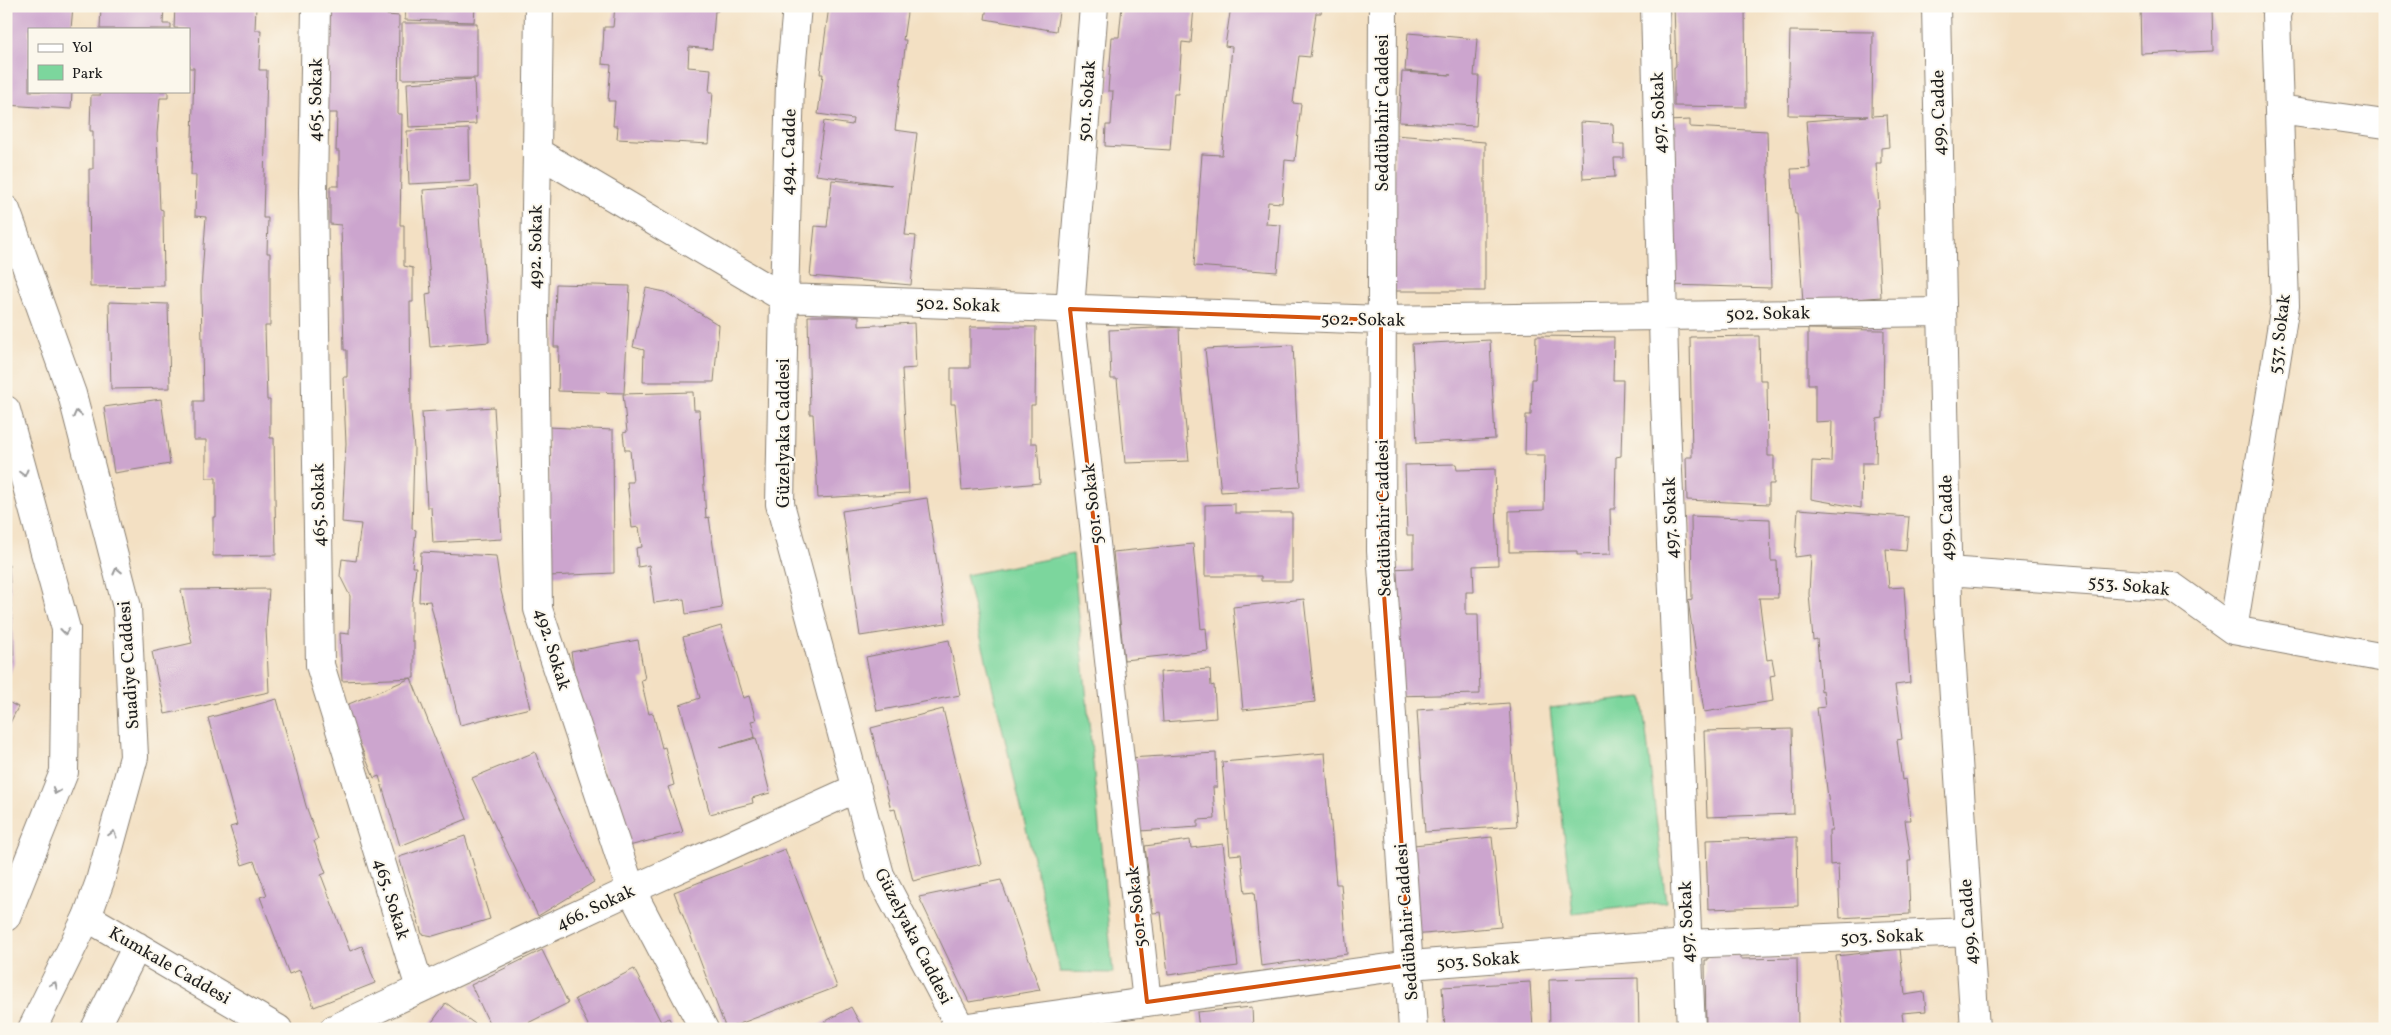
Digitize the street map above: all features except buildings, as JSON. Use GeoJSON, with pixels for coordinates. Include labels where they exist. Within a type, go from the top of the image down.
{"type":"FeatureCollection","features":[{"type":"Feature","properties":{"kind":"street","name":"465. Sokak"},"geometry":{"type":"LineString","coordinates":[[316,6],[313,192],[320,665],[420,988]]}},
{"type":"Feature","properties":{"kind":"street"},"geometry":{"type":"LineString","coordinates":[[540,6],[537,152],[784,298]]}},
{"type":"Feature","properties":{"kind":"street","name":"494. Cadde"},"geometry":{"type":"LineString","coordinates":[[784,298],[790,83],[797,6]]}},
{"type":"Feature","properties":{"kind":"street","name":"501. Sokak"},"geometry":{"type":"LineString","coordinates":[[1094,6],[1070,308],[1147,1002]]}},
{"type":"Feature","properties":{"kind":"street","name":"Seddübahir Caddesi"},"geometry":{"type":"LineString","coordinates":[[1383,6],[1381,551],[1413,1029]]}},
{"type":"Feature","properties":{"kind":"street","name":"497. Sokak"},"geometry":{"type":"LineString","coordinates":[[1655,6],[1663,315],[1690,1029]]}},
{"type":"Feature","properties":{"kind":"street","name":"499. Cadde"},"geometry":{"type":"LineString","coordinates":[[1936,6],[1947,571],[1975,1029]]}},
{"type":"Feature","properties":{"kind":"street","name":"537. Sokak"},"geometry":{"type":"LineString","coordinates":[[2233,630],[2285,305],[2276,15],[2279,6]]}},
{"type":"Feature","properties":{"kind":"street"},"geometry":{"type":"LineString","coordinates":[[2279,109],[2385,124]]}},
{"type":"Feature","properties":{"kind":"street","name":"492. Sokak"},"geometry":{"type":"LineString","coordinates":[[537,152],[534,320],[538,609],[631,890],[704,1029]]}},
{"type":"Feature","properties":{"kind":"street","name":"Suadiye Caddesi"},"geometry":{"type":"LineString","coordinates":[[6,210],[72,394],[127,607],[134,757],[100,881],[88,917],[32,1029]]}},
{"type":"Feature","properties":{"kind":"street","name":"502. Sokak"},"geometry":{"type":"LineString","coordinates":[[784,298],[1381,320],[1942,312]]}},
{"type":"Feature","properties":{"kind":"street","name":"Güzelyaka Caddesi"},"geometry":{"type":"LineString","coordinates":[[784,298],[780,504],[880,875],[961,1028]]}},
{"type":"Feature","properties":{"kind":"street"},"geometry":{"type":"LineString","coordinates":[[6,410],[66,629],[64,772],[6,917]]}},
{"type":"Feature","properties":{"kind":"street","name":"553. Sokak"},"geometry":{"type":"LineString","coordinates":[[1947,571],[2173,586],[2233,630],[2385,658]]}},
{"type":"Feature","properties":{"kind":"street","name":"466. Sokak"},"geometry":{"type":"LineString","coordinates":[[334,1029],[631,890],[857,788]]}},
{"type":"Feature","properties":{"kind":"street","name":"Kumkale Caddesi"},"geometry":{"type":"LineString","coordinates":[[88,917],[278,1029]]}},
{"type":"Feature","properties":{"kind":"street","name":"503. Sokak"},"geometry":{"type":"LineString","coordinates":[[961,1028],[1410,965],[1687,944],[1969,932]]}},
{"type":"Feature","properties":{"kind":"street"},"geometry":{"type":"LineString","coordinates":[[95,1029],[137,946]]}},
{"type":"Feature","properties":{"kind":"highlighted area"},"geometry":{"type":"Polygon","coordinates":[[[1070,309],[1381,320],[1381,551],[1410,965],[1147,1002],[1070,309]]]}},
{"type":"Feature","properties":{"kind":"green space"},"geometry":{"type":"Polygon","coordinates":[[[1073,554],[1113,973],[1060,972],[966,575],[1073,554]]]}},
{"type":"Feature","properties":{"kind":"green space"},"geometry":{"type":"Polygon","coordinates":[[[1642,697],[1666,902],[1573,914],[1550,708],[1642,697]]]}}]}
